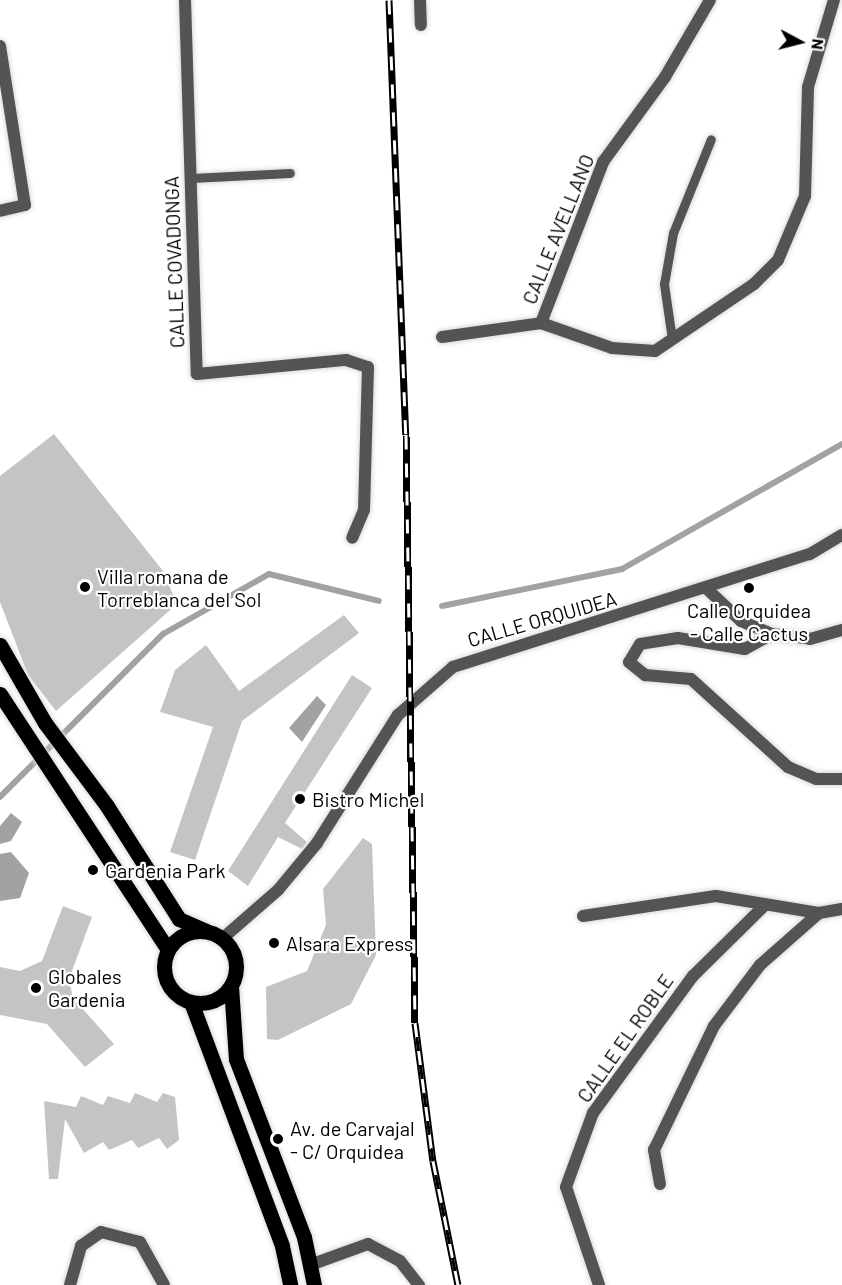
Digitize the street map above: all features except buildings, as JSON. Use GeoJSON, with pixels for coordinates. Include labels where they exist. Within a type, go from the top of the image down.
{"type":"FeatureCollection","features":[{"type":"Feature","properties":{"kind":"main road"},"geometry":{"type":"LineString","coordinates":[[0,645],[45,723],[69,754],[179,918],[224,938],[237,966],[231,986],[236,1059],[310,1265],[314,1285]]}},
{"type":"Feature","properties":{"kind":"main road"},"geometry":{"type":"LineString","coordinates":[[0,694],[168,950],[167,982],[191,1002],[282,1246],[287,1283]]}},
{"type":"Feature","properties":{"kind":"main road"},"geometry":{"type":"LineString","coordinates":[[168,950],[184,934],[206,931]]}},
{"type":"Feature","properties":{"kind":"main road"},"geometry":{"type":"LineString","coordinates":[[191,1002],[214,1001],[231,986]]}},
{"type":"Feature","properties":{"kind":"street","name":"CALLE COVADONGA"},"geometry":{"type":"LineString","coordinates":[[185,0],[197,375],[346,360],[368,367],[365,500],[352,538]]}},
{"type":"Feature","properties":{"kind":"street"},"geometry":{"type":"LineString","coordinates":[[420,0],[421,25]]}},
{"type":"Feature","properties":{"kind":"street","name":"CALLE AVELLANO"},"geometry":{"type":"LineString","coordinates":[[541,323],[603,162],[665,77],[710,0]]}},
{"type":"Feature","properties":{"kind":"street"},"geometry":{"type":"LineString","coordinates":[[442,337],[541,323],[638,354],[655,351],[754,284],[778,260],[796,223],[805,195],[808,87],[834,0]]}},
{"type":"Feature","properties":{"kind":"street"},"geometry":{"type":"LineString","coordinates":[[0,45],[25,205],[0,211]]}},
{"type":"Feature","properties":{"kind":"street","name":"CALLE ORQUIDEA"},"geometry":{"type":"LineString","coordinates":[[224,938],[278,890],[317,843],[398,715],[453,667],[810,554],[842,535]]}},
{"type":"Feature","properties":{"kind":"street"},"geometry":{"type":"LineString","coordinates":[[706,588],[741,621],[772,634],[810,639],[842,630]]}},
{"type":"Feature","properties":{"kind":"street"},"geometry":{"type":"LineString","coordinates":[[772,634],[746,649],[678,638],[640,644],[629,662],[645,675],[691,679],[788,767],[816,779],[842,780]]}},
{"type":"Feature","properties":{"kind":"street"},"geometry":{"type":"LineString","coordinates":[[583,916],[716,896],[764,906],[819,913],[842,909]]}},
{"type":"Feature","properties":{"kind":"street","name":"CALLE EL ROBLE"},"geometry":{"type":"LineString","coordinates":[[599,1285],[566,1187],[593,1113],[693,976],[764,906]]}},
{"type":"Feature","properties":{"kind":"street"},"geometry":{"type":"LineString","coordinates":[[660,1184],[654,1150],[714,1026],[760,965],[819,913]]}},
{"type":"Feature","properties":{"kind":"street"},"geometry":{"type":"LineString","coordinates":[[70,1285],[81,1246],[101,1232],[140,1242],[164,1285]]}},
{"type":"Feature","properties":{"kind":"street"},"geometry":{"type":"LineString","coordinates":[[310,1265],[368,1244],[400,1261],[419,1285]]}},
{"type":"Feature","properties":{"kind":"lane"},"geometry":{"type":"LineString","coordinates":[[672,339],[664,284],[673,233],[711,138]]}},
{"type":"Feature","properties":{"kind":"lane"},"geometry":{"type":"LineString","coordinates":[[191,178],[290,172]]}},
{"type":"Feature","properties":{"kind":"shaded area"},"geometry":{"type":"Polygon","coordinates":[[[317,696],[326,705],[302,742],[289,728],[317,696]]]}},
{"type":"Feature","properties":{"kind":"shaded area"},"geometry":{"type":"Polygon","coordinates":[[[11,813],[22,822],[11,841],[0,844],[0,826],[11,813]]]}},
{"type":"Feature","properties":{"kind":"shaded area"},"geometry":{"type":"Polygon","coordinates":[[[11,852],[29,873],[20,898],[0,901],[0,854],[11,852]]]}},
{"type":"Feature","properties":{"kind":"waterway"},"geometry":{"type":"LineString","coordinates":[[442,606],[622,569],[842,444]]}},
{"type":"Feature","properties":{"kind":"waterway"},"geometry":{"type":"LineString","coordinates":[[0,797],[163,634],[269,574],[379,601]]}},
{"type":"Feature","properties":{"kind":"railway"},"geometry":{"type":"LineString","coordinates":[[389,0],[406,435],[415,1023],[433,1161],[458,1285]]}},
{"type":"Feature","properties":{"kind":"place","name":"Villa romana de Torreblanca del Sol"},"geometry":{"type":"Point","coordinates":[85,587]}},
{"type":"Feature","properties":{"kind":"place","name":"Calle Orquidea - Calle Cactus"},"geometry":{"type":"Point","coordinates":[749,588]}},
{"type":"Feature","properties":{"kind":"place","name":"Bistro Michel"},"geometry":{"type":"Point","coordinates":[300,799]}},
{"type":"Feature","properties":{"kind":"place","name":"Gardenia Park"},"geometry":{"type":"Point","coordinates":[93,870]}},
{"type":"Feature","properties":{"kind":"place","name":"Alsara Express"},"geometry":{"type":"Point","coordinates":[274,943]}},
{"type":"Feature","properties":{"kind":"place","name":"Globales Gardenia"},"geometry":{"type":"Point","coordinates":[36,988]}},
{"type":"Feature","properties":{"kind":"place","name":"Av. de Carvajal - C/ Orquidea"},"geometry":{"type":"Point","coordinates":[278,1139]}}]}
